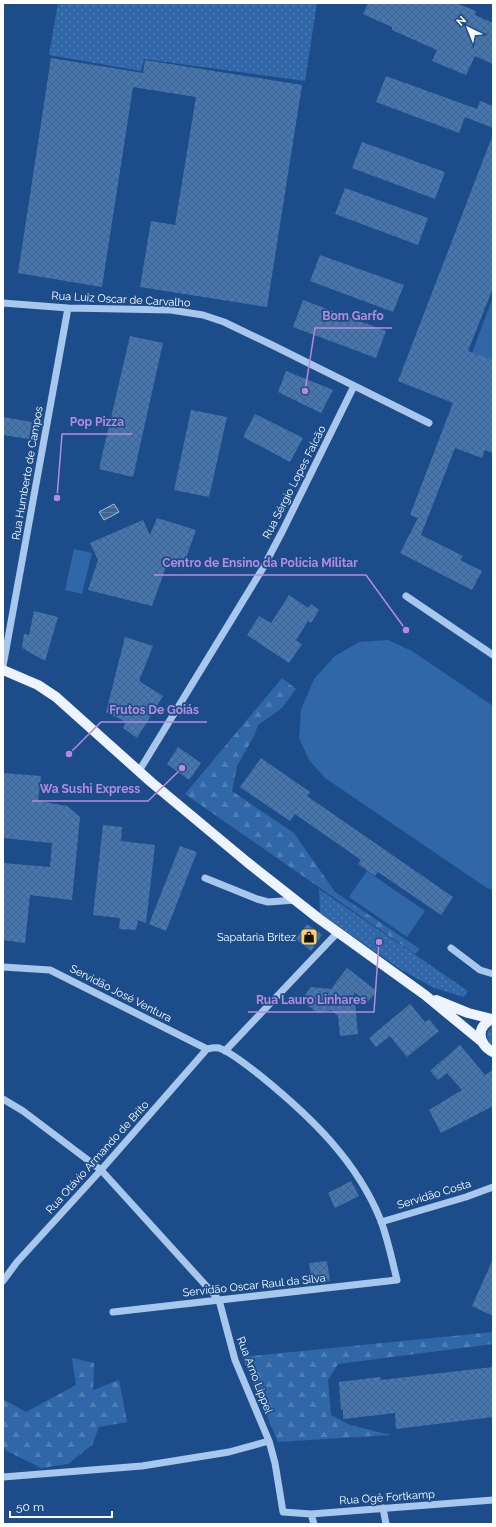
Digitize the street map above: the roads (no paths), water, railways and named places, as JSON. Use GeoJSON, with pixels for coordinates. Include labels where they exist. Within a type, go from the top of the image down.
{"type":"FeatureCollection","features":[{"type":"Feature","properties":{"kind":"main road"},"geometry":{"type":"LineString","coordinates":[[3,670],[38,684],[56,697],[139,771],[247,862],[338,932],[425,995],[481,1041],[486,1048],[493,1052]]}},
{"type":"Feature","properties":{"kind":"main road"},"geometry":{"type":"LineString","coordinates":[[425,995],[468,1013],[492,1019]]}},
{"type":"Feature","properties":{"kind":"main road"},"geometry":{"type":"LineString","coordinates":[[481,1041],[481,1031],[492,1019]]}},
{"type":"Feature","properties":{"kind":"street","name":"Rua Luiz Oscar de Carvalho"},"geometry":{"type":"LineString","coordinates":[[3,303],[68,308],[171,310],[203,315],[224,322],[429,423]]}},
{"type":"Feature","properties":{"kind":"street","name":"Rua Humberto de Campos"},"geometry":{"type":"LineString","coordinates":[[3,666],[68,308]]}},
{"type":"Feature","properties":{"kind":"street","name":"Rua Sérgio Lopes Falcão"},"geometry":{"type":"LineString","coordinates":[[139,771],[263,568],[354,386]]}},
{"type":"Feature","properties":{"kind":"street"},"geometry":{"type":"LineString","coordinates":[[406,596],[493,655]]}},
{"type":"Feature","properties":{"kind":"street"},"geometry":{"type":"LineString","coordinates":[[205,878],[268,902],[296,900]]}},
{"type":"Feature","properties":{"kind":"street"},"geometry":{"type":"LineString","coordinates":[[225,1051],[338,932]]}},
{"type":"Feature","properties":{"kind":"street"},"geometry":{"type":"LineString","coordinates":[[451,948],[480,970],[493,974]]}},
{"type":"Feature","properties":{"kind":"street","name":"Servidão José Ventura"},"geometry":{"type":"LineString","coordinates":[[3,967],[50,970],[207,1049],[217,1048],[225,1051],[253,1070],[302,1111],[324,1133],[357,1174],[381,1222],[397,1280]]}},
{"type":"Feature","properties":{"kind":"street","name":"Rua Otávio Armando de Brito"},"geometry":{"type":"LineString","coordinates":[[3,1281],[17,1262],[101,1170],[207,1049]]}},
{"type":"Feature","properties":{"kind":"street","name":"Rua Arno Lippel"},"geometry":{"type":"LineString","coordinates":[[3,1099],[23,1111],[101,1170],[219,1300],[235,1360],[269,1441],[275,1463],[283,1512]]}},
{"type":"Feature","properties":{"kind":"street","name":"Servidão Costa"},"geometry":{"type":"LineString","coordinates":[[381,1222],[466,1197],[493,1187]]}},
{"type":"Feature","properties":{"kind":"street","name":"Servidão Oscar Raul da Silva"},"geometry":{"type":"LineString","coordinates":[[113,1312],[397,1280]]}},
{"type":"Feature","properties":{"kind":"street"},"geometry":{"type":"LineString","coordinates":[[3,1477],[142,1466],[229,1452],[269,1441]]}},
{"type":"Feature","properties":{"kind":"street","name":"Rua Ogê Fortkamp"},"geometry":{"type":"LineString","coordinates":[[283,1512],[311,1514],[493,1500]]}},
{"type":"Feature","properties":{"kind":"street"},"geometry":{"type":"LineString","coordinates":[[383,1508],[386,1524]]}},
{"type":"Feature","properties":{"kind":"street"},"geometry":{"type":"LineString","coordinates":[[311,1514],[314,1524]]}},
{"type":"Feature","properties":{"kind":"place","name":"Bom Garfo"},"geometry":{"type":"Point","coordinates":[305,391]}},
{"type":"Feature","properties":{"kind":"place","name":"Pop Pizza"},"geometry":{"type":"Point","coordinates":[57,498]}},
{"type":"Feature","properties":{"kind":"place","name":"Centro de Ensino da Polícia Militar"},"geometry":{"type":"Point","coordinates":[406,630]}},
{"type":"Feature","properties":{"kind":"place","name":"Frutos De Goiás"},"geometry":{"type":"Point","coordinates":[69,754]}},
{"type":"Feature","properties":{"kind":"place","name":"Wa Sushi Express"},"geometry":{"type":"Point","coordinates":[182,768]}},
{"type":"Feature","properties":{"kind":"place","name":"Sapataria Britez"},"geometry":{"type":"Point","coordinates":[309,937]}},
{"type":"Feature","properties":{"kind":"place","name":"Rua Lauro Linhares"},"geometry":{"type":"Point","coordinates":[379,942]}}]}
